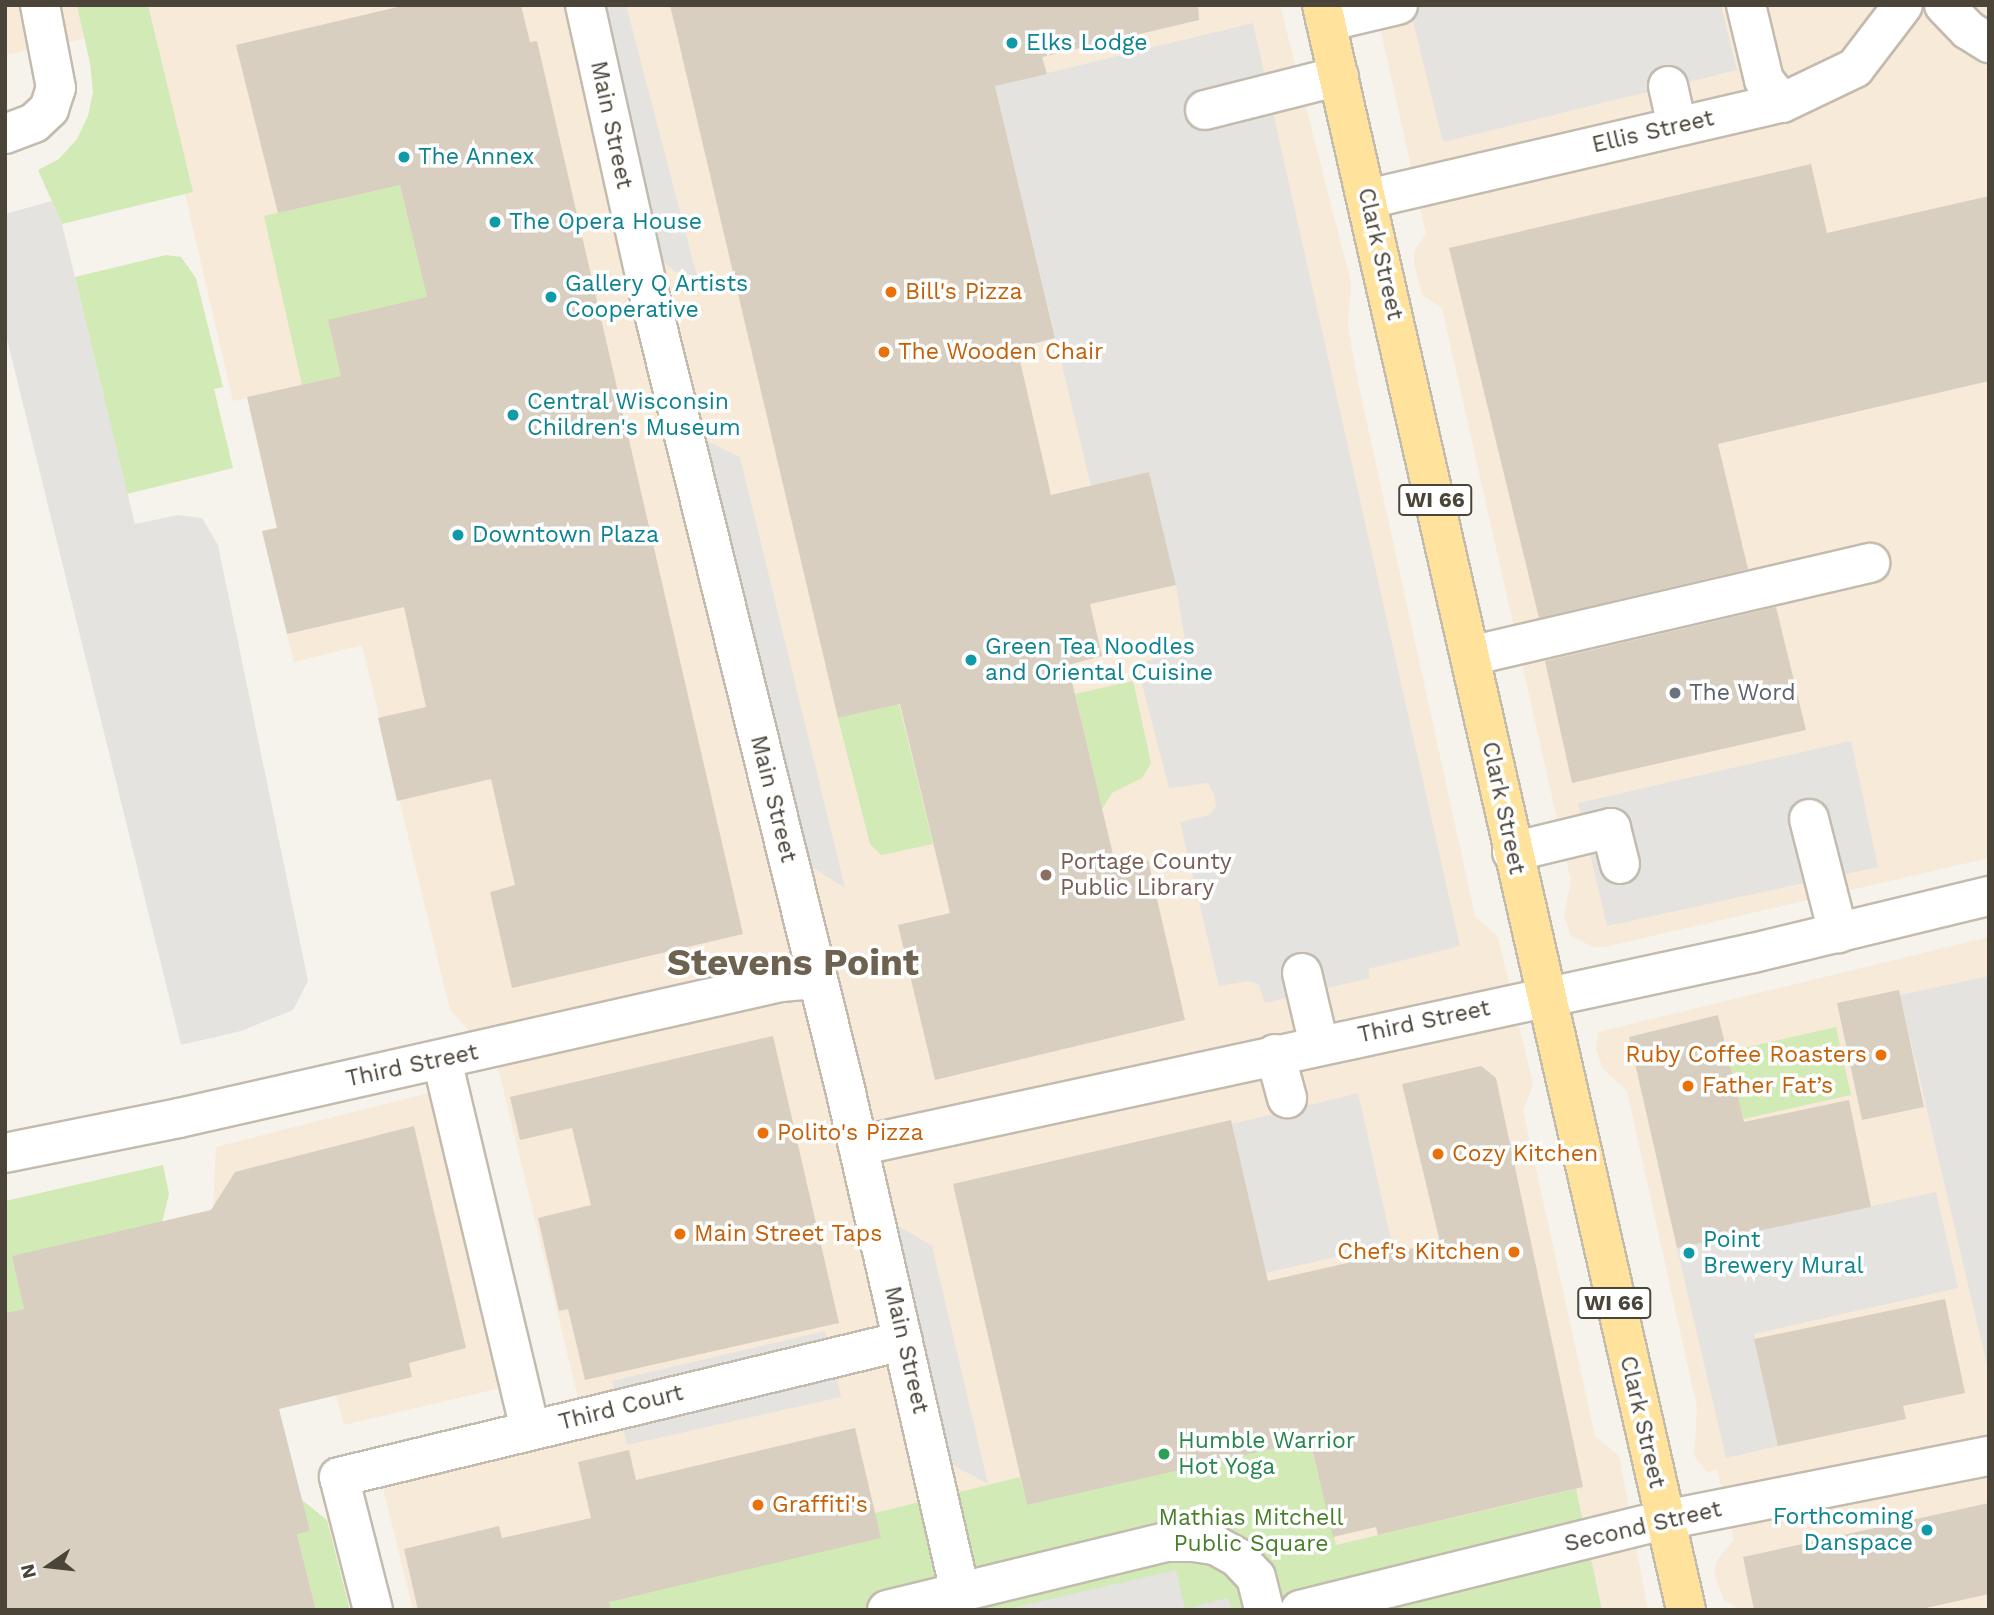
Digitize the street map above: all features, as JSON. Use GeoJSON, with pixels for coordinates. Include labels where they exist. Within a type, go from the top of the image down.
{"type":"FeatureCollection","features":[{"type":"Feature","properties":{"kind":"main road","name":"Clark Street"},"geometry":{"type":"LineString","coordinates":[[1324,14],[1470,656],[1543,997],[1686,1610]]}},
{"type":"Feature","properties":{"kind":"street"},"geometry":{"type":"LineString","coordinates":[[5,134],[34,123],[49,109],[55,89],[40,5]]}},
{"type":"Feature","properties":{"kind":"street","name":"Main Street"},"geometry":{"type":"LineString","coordinates":[[585,5],[682,434],[818,979],[960,1592]]}},
{"type":"Feature","properties":{"kind":"street"},"geometry":{"type":"LineString","coordinates":[[1324,14],[1398,5]]}},
{"type":"Feature","properties":{"kind":"street"},"geometry":{"type":"LineString","coordinates":[[1746,5],[1764,80],[1782,103]]}},
{"type":"Feature","properties":{"kind":"street","name":"Ellis Street"},"geometry":{"type":"LineString","coordinates":[[1368,199],[1782,103],[1854,68],[1903,5]]}},
{"type":"Feature","properties":{"kind":"street"},"geometry":{"type":"LineString","coordinates":[[1944,5],[1968,30],[1989,43]]}},
{"type":"Feature","properties":{"kind":"street"},"geometry":{"type":"LineString","coordinates":[[1205,110],[1339,76]]}},
{"type":"Feature","properties":{"kind":"street"},"geometry":{"type":"LineString","coordinates":[[1668,86],[1677,126]]}},
{"type":"Feature","properties":{"kind":"street"},"geometry":{"type":"LineString","coordinates":[[1470,656],[1870,563]]}},
{"type":"Feature","properties":{"kind":"street"},"geometry":{"type":"LineString","coordinates":[[1809,819],[1838,933]]}},
{"type":"Feature","properties":{"kind":"street"},"geometry":{"type":"LineString","coordinates":[[1512,852],[1611,828],[1620,864]]}},
{"type":"Feature","properties":{"kind":"street","name":"Third Street"},"geometry":{"type":"LineString","coordinates":[[858,1146],[1838,933],[1989,896]]}},
{"type":"Feature","properties":{"kind":"street"},"geometry":{"type":"LineString","coordinates":[[1302,973],[1319,1045]]}},
{"type":"Feature","properties":{"kind":"street","name":"Third Street"},"geometry":{"type":"LineString","coordinates":[[5,1153],[442,1060],[781,982],[818,979]]}},
{"type":"Feature","properties":{"kind":"street"},"geometry":{"type":"LineString","coordinates":[[1275,1054],[1287,1098]]}},
{"type":"Feature","properties":{"kind":"street"},"geometry":{"type":"LineString","coordinates":[[442,1060],[530,1430]]}},
{"type":"Feature","properties":{"kind":"street","name":"Third Court"},"geometry":{"type":"LineString","coordinates":[[373,1610],[339,1477],[903,1341]]}},
{"type":"Feature","properties":{"kind":"street","name":"Second Street"},"geometry":{"type":"LineString","coordinates":[[1300,1610],[1665,1520],[1989,1456]]}},
{"type":"Feature","properties":{"kind":"street"},"geometry":{"type":"LineString","coordinates":[[887,1610],[1166,1542],[1215,1545],[1238,1558],[1256,1577],[1264,1610]]}},
{"type":"Feature","properties":{"kind":"shaded area"},"geometry":{"type":"Polygon","coordinates":[[[5,5],[1280,5],[1351,283],[1348,327],[1358,382],[1475,916],[1498,937],[1533,1085],[1523,1110],[1595,1436],[1619,1456],[1648,1610],[413,1610],[383,1488],[588,1439],[496,1059],[450,1010],[362,645],[294,662],[262,531],[277,528],[247,398],[233,401],[146,26],[5,55],[5,5]]]}},
{"type":"Feature","properties":{"kind":"shaded area"},"geometry":{"type":"Polygon","coordinates":[[[589,5],[626,5],[700,288],[650,254],[589,5]]]}},
{"type":"Feature","properties":{"kind":"shaded area"},"geometry":{"type":"Polygon","coordinates":[[[1375,5],[1989,5],[1989,858],[1609,946],[1595,948],[1571,936],[1564,915],[1571,881],[1442,308],[1422,295],[1414,263],[1414,251],[1426,234],[1375,5]]]}},
{"type":"Feature","properties":{"kind":"shaded area"},"geometry":{"type":"Polygon","coordinates":[[[1409,5],[1721,5],[1737,70],[1443,142],[1409,5]]]}},
{"type":"Feature","properties":{"kind":"shaded area"},"geometry":{"type":"Polygon","coordinates":[[[1253,23],[1460,946],[1368,969],[1370,978],[1265,1003],[1259,985],[1248,981],[1219,986],[1180,822],[1209,815],[1216,807],[1214,794],[1208,783],[1169,788],[1137,665],[1186,647],[1176,585],[1149,472],[1091,486],[995,86],[1253,23]]]}},
{"type":"Feature","properties":{"kind":"shaded area"},"geometry":{"type":"Polygon","coordinates":[[[52,201],[62,224],[135,524],[178,515],[202,518],[218,545],[308,981],[293,1010],[241,1031],[181,1045],[5,331],[5,214],[52,201]]]}},
{"type":"Feature","properties":{"kind":"shaded area"},"geometry":{"type":"Polygon","coordinates":[[[696,436],[740,457],[845,888],[798,858],[696,436]]]}},
{"type":"Feature","properties":{"kind":"shaded area"},"geometry":{"type":"Polygon","coordinates":[[[1851,741],[1878,867],[1607,926],[1578,803],[1851,741]]]}},
{"type":"Feature","properties":{"kind":"shaded area"},"geometry":{"type":"Polygon","coordinates":[[[1989,937],[1989,1610],[1741,1610],[1724,1600],[1714,1573],[1717,1560],[1734,1540],[1717,1470],[1707,1472],[1694,1456],[1697,1408],[1627,1091],[1603,1069],[1596,1049],[1598,1032],[1989,937]]]}},
{"type":"Feature","properties":{"kind":"shaded area"},"geometry":{"type":"Polygon","coordinates":[[[1989,976],[1989,1374],[1900,995],[1989,976]]]}},
{"type":"Feature","properties":{"kind":"shaded area"},"geometry":{"type":"Polygon","coordinates":[[[456,1086],[526,1382],[344,1425],[336,1395],[213,1207],[216,1147],[456,1086]]]}},
{"type":"Feature","properties":{"kind":"shaded area"},"geometry":{"type":"Polygon","coordinates":[[[1358,1093],[1392,1244],[1266,1273],[1232,1124],[1358,1093]]]}},
{"type":"Feature","properties":{"kind":"shaded area"},"geometry":{"type":"Polygon","coordinates":[[[1936,1192],[1958,1288],[1754,1334],[1778,1446],[1726,1458],[1677,1248],[1936,1192]]]}},
{"type":"Feature","properties":{"kind":"shaded area"},"geometry":{"type":"Polygon","coordinates":[[[887,1219],[932,1246],[988,1484],[945,1461],[887,1219]]]}},
{"type":"Feature","properties":{"kind":"shaded area"},"geometry":{"type":"Polygon","coordinates":[[[825,1331],[841,1397],[627,1445],[612,1381],[825,1331]]]}},
{"type":"Feature","properties":{"kind":"shaded area"},"geometry":{"type":"Polygon","coordinates":[[[1176,1570],[1185,1609],[1228,1598],[1232,1610],[1003,1610],[1176,1570]]]}},
{"type":"Feature","properties":{"kind":"green space"},"geometry":{"type":"Polygon","coordinates":[[[148,5],[193,192],[62,224],[38,170],[59,159],[77,139],[88,116],[93,92],[90,63],[77,6],[148,5]]]}},
{"type":"Feature","properties":{"kind":"green space"},"geometry":{"type":"Polygon","coordinates":[[[400,185],[427,297],[341,376],[302,385],[264,216],[400,185]]]}},
{"type":"Feature","properties":{"kind":"green space"},"geometry":{"type":"Polygon","coordinates":[[[166,255],[181,257],[196,278],[223,387],[214,389],[233,468],[127,494],[75,277],[166,255]]]}},
{"type":"Feature","properties":{"kind":"green space"},"geometry":{"type":"Polygon","coordinates":[[[1133,681],[1151,763],[1142,778],[1112,793],[1102,809],[1075,694],[1133,681]]]}},
{"type":"Feature","properties":{"kind":"green space"},"geometry":{"type":"Polygon","coordinates":[[[899,704],[933,844],[881,855],[870,844],[838,718],[899,704]]]}},
{"type":"Feature","properties":{"kind":"green space"},"geometry":{"type":"Polygon","coordinates":[[[1836,1027],[1851,1095],[1743,1119],[1727,1052],[1836,1027]]]}},
{"type":"Feature","properties":{"kind":"green space"},"geometry":{"type":"Polygon","coordinates":[[[163,1165],[169,1194],[162,1223],[13,1256],[24,1309],[5,1313],[5,1201],[163,1165]]]}},
{"type":"Feature","properties":{"kind":"green space","name":"Mathias Mitchell Public Square"},"geometry":{"type":"Polygon","coordinates":[[[1309,1438],[1336,1545],[1576,1489],[1602,1610],[611,1610],[609,1601],[880,1538],[875,1513],[1020,1477],[1027,1505],[1309,1438]]]}},
{"type":"Feature","properties":{"kind":"green space"},"geometry":{"type":"Polygon","coordinates":[[[302,1500],[327,1520],[350,1610],[316,1610],[297,1534],[302,1500]]]}},
{"type":"Feature","properties":{"kind":"building"},"geometry":{"type":"Polygon","coordinates":[[[406,5],[521,5],[530,42],[537,41],[743,934],[512,988],[490,892],[515,885],[491,779],[397,801],[378,718],[426,707],[404,607],[287,634],[262,531],[277,528],[247,397],[341,376],[328,320],[427,297],[400,185],[278,213],[236,45],[406,5]]]}},
{"type":"Feature","properties":{"kind":"building"},"geometry":{"type":"Polygon","coordinates":[[[670,5],[1198,5],[1199,20],[1042,57],[1047,74],[995,86],[1055,338],[1017,348],[1051,495],[1149,472],[1176,585],[1090,604],[1102,656],[1068,665],[1116,867],[1148,860],[1185,1020],[935,1080],[898,925],[950,913],[900,704],[838,718],[670,5]]]}},
{"type":"Feature","properties":{"kind":"building"},"geometry":{"type":"Polygon","coordinates":[[[1811,164],[1827,233],[1989,196],[1989,381],[1718,444],[1748,569],[1539,618],[1449,248],[1811,164]]]}},
{"type":"Feature","properties":{"kind":"building","name":"The Word"},"geometry":{"type":"Polygon","coordinates":[[[1776,607],[1806,730],[1572,783],[1545,661],[1776,607]]]}},
{"type":"Feature","properties":{"kind":"building","name":"Ruby Coffee Roasters"},"geometry":{"type":"Polygon","coordinates":[[[1899,990],[1924,1107],[1862,1120],[1837,1003],[1899,990]]]}},
{"type":"Feature","properties":{"kind":"building"},"geometry":{"type":"Polygon","coordinates":[[[1718,1015],[1744,1122],[1849,1100],[1871,1207],[1677,1248],[1629,1037],[1718,1015]]]}},
{"type":"Feature","properties":{"kind":"building"},"geometry":{"type":"Polygon","coordinates":[[[773,1036],[839,1323],[585,1380],[568,1309],[559,1311],[538,1218],[591,1205],[572,1128],[520,1140],[510,1097],[773,1036]]]}},
{"type":"Feature","properties":{"kind":"building"},"geometry":{"type":"Polygon","coordinates":[[[1481,1066],[1496,1078],[1583,1487],[1378,1535],[1376,1527],[1333,1537],[1310,1440],[1027,1505],[953,1184],[1231,1120],[1268,1281],[1440,1242],[1402,1084],[1481,1066]]]}},
{"type":"Feature","properties":{"kind":"building"},"geometry":{"type":"Polygon","coordinates":[[[414,1126],[466,1348],[409,1363],[412,1377],[279,1409],[310,1531],[297,1534],[316,1610],[5,1610],[5,1313],[24,1309],[12,1256],[211,1210],[235,1172],[414,1126]]]}},
{"type":"Feature","properties":{"kind":"building"},"geometry":{"type":"Polygon","coordinates":[[[1945,1299],[1965,1393],[1903,1406],[1906,1419],[1778,1446],[1754,1339],[1945,1299]]]}},
{"type":"Feature","properties":{"kind":"building"},"geometry":{"type":"Polygon","coordinates":[[[855,1428],[881,1538],[609,1602],[611,1610],[418,1610],[404,1549],[499,1526],[502,1538],[591,1518],[578,1462],[629,1450],[636,1480],[855,1428]]]}},
{"type":"Feature","properties":{"kind":"building","name":"Forthcoming Danspace"},"geometry":{"type":"Polygon","coordinates":[[[1989,1503],[1989,1594],[1917,1610],[1754,1610],[1743,1557],[1989,1503]]]}},
{"type":"Feature","properties":{"kind":"place","name":"Elks Lodge"},"geometry":{"type":"Point","coordinates":[1012,43]}},
{"type":"Feature","properties":{"kind":"place","name":"The Annex"},"geometry":{"type":"Point","coordinates":[404,157]}},
{"type":"Feature","properties":{"kind":"place","name":"The Opera House"},"geometry":{"type":"Point","coordinates":[495,222]}},
{"type":"Feature","properties":{"kind":"place","name":"Bill's Pizza"},"geometry":{"type":"Point","coordinates":[891,292]}},
{"type":"Feature","properties":{"kind":"place","name":"Gallery Q Artists Cooperative"},"geometry":{"type":"Point","coordinates":[551,297]}},
{"type":"Feature","properties":{"kind":"place","name":"The Wooden Chair"},"geometry":{"type":"Point","coordinates":[884,352]}},
{"type":"Feature","properties":{"kind":"place","name":"Central Wisconsin Children's Museum"},"geometry":{"type":"Point","coordinates":[513,415]}},
{"type":"Feature","properties":{"kind":"place","name":"Downtown Plaza"},"geometry":{"type":"Point","coordinates":[458,535]}},
{"type":"Feature","properties":{"kind":"place","name":"Green Tea Noodles and Oriental Cuisine"},"geometry":{"type":"Point","coordinates":[971,660]}},
{"type":"Feature","properties":{"kind":"place","name":"The Word"},"geometry":{"type":"Point","coordinates":[1675,693]}},
{"type":"Feature","properties":{"kind":"place","name":"Portage County Public Library"},"geometry":{"type":"Point","coordinates":[1046,875]}},
{"type":"Feature","properties":{"kind":"place","name":"Ruby Coffee Roasters"},"geometry":{"type":"Point","coordinates":[1881,1055]}},
{"type":"Feature","properties":{"kind":"place","name":"Father Fat’s"},"geometry":{"type":"Point","coordinates":[1688,1086]}},
{"type":"Feature","properties":{"kind":"place","name":"Polito's Pizza"},"geometry":{"type":"Point","coordinates":[763,1133]}},
{"type":"Feature","properties":{"kind":"place","name":"Cozy Kitchen"},"geometry":{"type":"Point","coordinates":[1438,1154]}},
{"type":"Feature","properties":{"kind":"place","name":"Main Street Taps"},"geometry":{"type":"Point","coordinates":[680,1234]}},
{"type":"Feature","properties":{"kind":"place","name":"Chef's Kitchen"},"geometry":{"type":"Point","coordinates":[1514,1252]}},
{"type":"Feature","properties":{"kind":"place","name":"Point Brewery Mural"},"geometry":{"type":"Point","coordinates":[1689,1253]}},
{"type":"Feature","properties":{"kind":"place","name":"Humble Warrior Hot Yoga"},"geometry":{"type":"Point","coordinates":[1164,1454]}},
{"type":"Feature","properties":{"kind":"place","name":"Graffiti's"},"geometry":{"type":"Point","coordinates":[758,1505]}},
{"type":"Feature","properties":{"kind":"place","name":"Forthcoming Danspace"},"geometry":{"type":"Point","coordinates":[1927,1530]}},
{"type":"Feature","properties":{"kind":"district","name":"Stevens Point"},"geometry":{"type":"Point","coordinates":[793,963]}}]}
